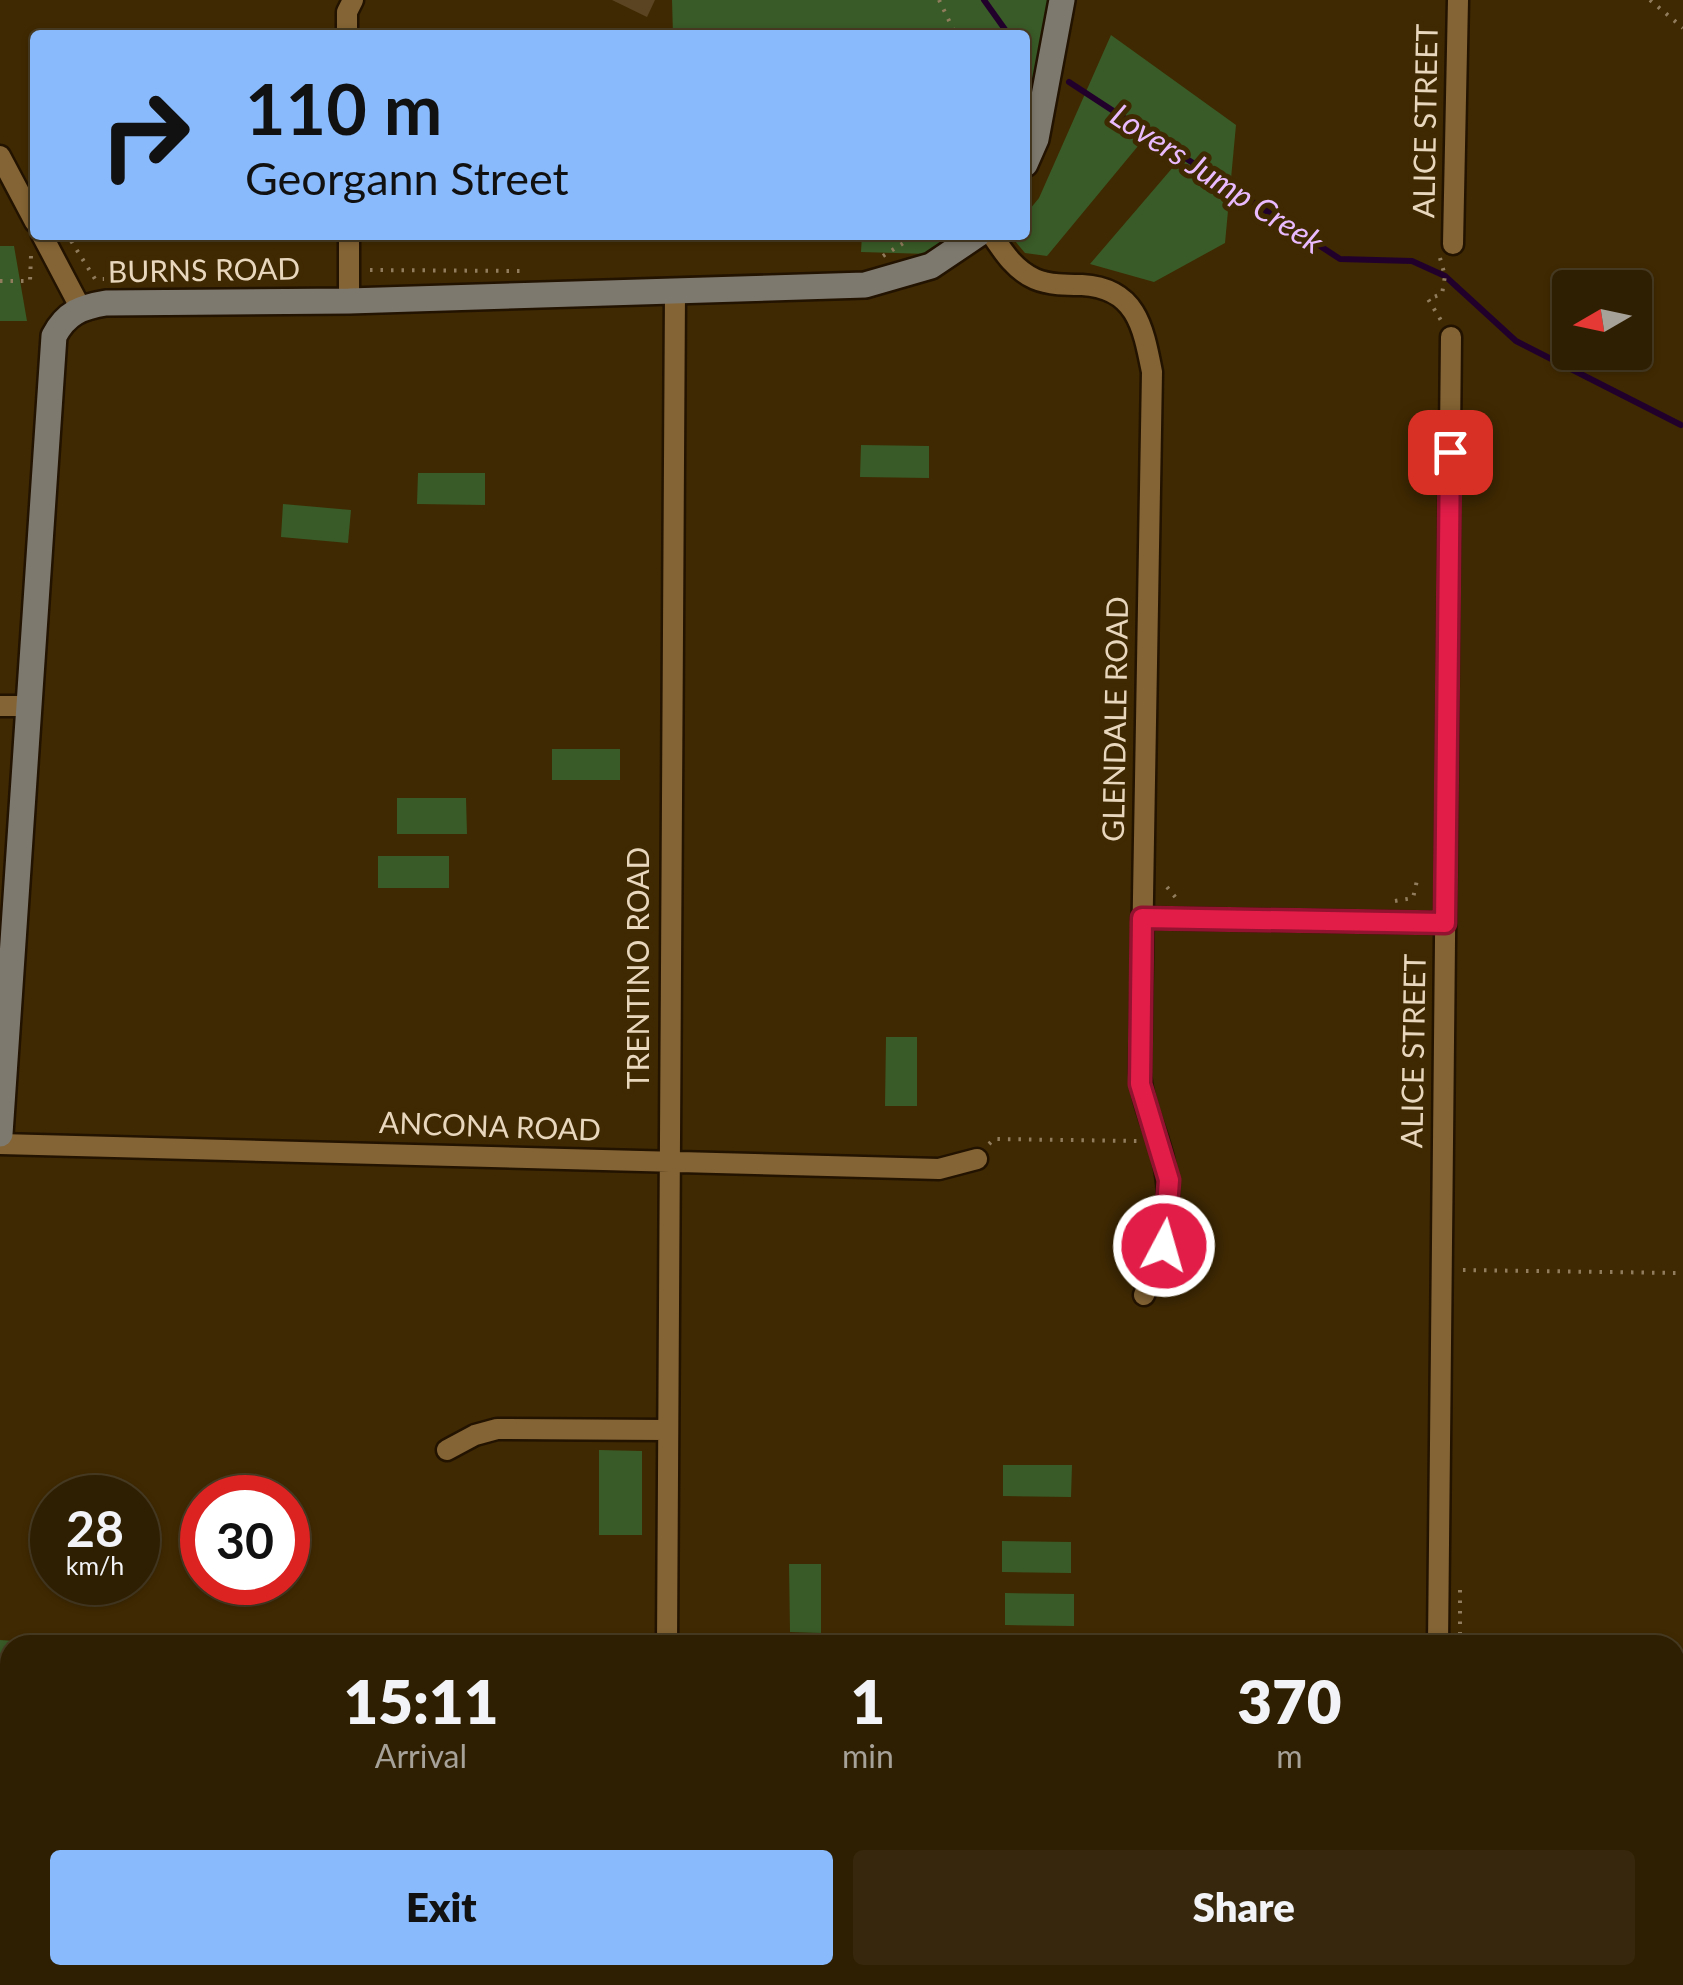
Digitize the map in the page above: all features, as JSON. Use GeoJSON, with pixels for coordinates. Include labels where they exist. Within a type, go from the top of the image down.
{"type":"FeatureCollection","features":[{"type":"Feature","properties":{"kind":"main road"},"geometry":{"type":"LineString","coordinates":[[1030,153],[1036,139],[1062,0]]}},
{"type":"Feature","properties":{"kind":"main road","name":"BURNS ROAD"},"geometry":{"type":"LineString","coordinates":[[0,1134],[54,336],[60,324],[80,307],[106,303],[349,301],[865,285],[931,266],[970,240]]}},
{"type":"Feature","properties":{"kind":"street"},"geometry":{"type":"LineString","coordinates":[[347,30],[347,12],[353,0]]}},
{"type":"Feature","properties":{"kind":"street","name":"ALICE STREET"},"geometry":{"type":"LineString","coordinates":[[1453,244],[1458,0]]}},
{"type":"Feature","properties":{"kind":"street"},"geometry":{"type":"LineString","coordinates":[[0,156],[30,213]]}},
{"type":"Feature","properties":{"kind":"street"},"geometry":{"type":"LineString","coordinates":[[349,240],[349,301]]}},
{"type":"Feature","properties":{"kind":"street","name":"GLENDALE ROAD"},"geometry":{"type":"LineString","coordinates":[[996,240],[1018,269],[1038,281],[1100,286],[1122,296],[1130,304],[1147,345],[1152,372],[1140,1084],[1169,1180],[1168,1225],[1144,1295]]}},
{"type":"Feature","properties":{"kind":"street"},"geometry":{"type":"LineString","coordinates":[[36,244],[80,307]]}},
{"type":"Feature","properties":{"kind":"street","name":"TRENTINO ROAD"},"geometry":{"type":"LineString","coordinates":[[667,1635],[675,292]]}},
{"type":"Feature","properties":{"kind":"street","name":"ALICE STREET"},"geometry":{"type":"LineString","coordinates":[[1438,1635],[1451,337]]}},
{"type":"Feature","properties":{"kind":"street"},"geometry":{"type":"LineString","coordinates":[[0,706],[28,706]]}},
{"type":"Feature","properties":{"kind":"street"},"geometry":{"type":"LineString","coordinates":[[1142,918],[1445,923]]}},
{"type":"Feature","properties":{"kind":"street","name":"ANCONA ROAD"},"geometry":{"type":"LineString","coordinates":[[0,1144],[938,1170],[976,1159]]}},
{"type":"Feature","properties":{"kind":"street"},"geometry":{"type":"LineString","coordinates":[[447,1450],[497,1428],[666,1430]]}},
{"type":"Feature","properties":{"kind":"path"},"geometry":{"type":"LineString","coordinates":[[938,0],[953,30]]}},
{"type":"Feature","properties":{"kind":"path"},"geometry":{"type":"LineString","coordinates":[[1650,0],[1683,28]]}},
{"type":"Feature","properties":{"kind":"path"},"geometry":{"type":"LineString","coordinates":[[70,240],[94,279],[114,279]]}},
{"type":"Feature","properties":{"kind":"path"},"geometry":{"type":"LineString","coordinates":[[881,258],[908,240]]}},
{"type":"Feature","properties":{"kind":"path"},"geometry":{"type":"LineString","coordinates":[[0,280],[30,281],[36,244]]}},
{"type":"Feature","properties":{"kind":"path"},"geometry":{"type":"LineString","coordinates":[[1451,337],[1428,299],[1442,294],[1445,276],[1440,257],[1453,244]]}},
{"type":"Feature","properties":{"kind":"path"},"geometry":{"type":"LineString","coordinates":[[349,268],[532,272]]}},
{"type":"Feature","properties":{"kind":"path"},"geometry":{"type":"LineString","coordinates":[[1396,901],[1413,898],[1418,876]]}},
{"type":"Feature","properties":{"kind":"path"},"geometry":{"type":"LineString","coordinates":[[1167,887],[1179,899]]}},
{"type":"Feature","properties":{"kind":"path"},"geometry":{"type":"LineString","coordinates":[[976,1159],[994,1139],[1158,1142]]}},
{"type":"Feature","properties":{"kind":"path"},"geometry":{"type":"LineString","coordinates":[[1463,1270],[1676,1272]]}},
{"type":"Feature","properties":{"kind":"green space"},"geometry":{"type":"Polygon","coordinates":[[[672,0],[1050,0],[1030,113],[1030,30],[673,30],[672,0]]]}},
{"type":"Feature","properties":{"kind":"green space"},"geometry":{"type":"Polygon","coordinates":[[[1111,35],[1236,125],[1225,243],[1154,282],[1090,264],[1174,166],[1143,140],[1047,256],[1025,253],[1014,240],[1030,240],[1030,209],[1039,198],[1111,35]]]}},
{"type":"Feature","properties":{"kind":"green space"},"geometry":{"type":"Polygon","coordinates":[[[862,240],[957,240],[928,254],[861,252],[862,240]]]}},
{"type":"Feature","properties":{"kind":"green space"},"geometry":{"type":"Polygon","coordinates":[[[0,246],[14,246],[27,321],[0,321],[0,246]]]}},
{"type":"Feature","properties":{"kind":"green space"},"geometry":{"type":"Polygon","coordinates":[[[861,445],[929,446],[929,478],[860,477],[861,445]]]}},
{"type":"Feature","properties":{"kind":"green space"},"geometry":{"type":"Polygon","coordinates":[[[418,473],[485,473],[485,505],[417,504],[418,473]]]}},
{"type":"Feature","properties":{"kind":"green space"},"geometry":{"type":"Polygon","coordinates":[[[283,504],[351,510],[348,543],[281,537],[283,504]]]}},
{"type":"Feature","properties":{"kind":"green space"},"geometry":{"type":"Polygon","coordinates":[[[552,749],[620,749],[620,780],[552,780],[552,749]]]}},
{"type":"Feature","properties":{"kind":"green space"},"geometry":{"type":"Polygon","coordinates":[[[397,798],[466,798],[467,834],[397,834],[397,798]]]}},
{"type":"Feature","properties":{"kind":"green space"},"geometry":{"type":"Polygon","coordinates":[[[378,856],[449,856],[449,888],[378,888],[378,856]]]}},
{"type":"Feature","properties":{"kind":"green space"},"geometry":{"type":"Polygon","coordinates":[[[886,1037],[917,1037],[917,1106],[885,1106],[886,1037]]]}},
{"type":"Feature","properties":{"kind":"green space"},"geometry":{"type":"Polygon","coordinates":[[[599,1450],[642,1451],[642,1535],[599,1535],[599,1450]]]}},
{"type":"Feature","properties":{"kind":"green space"},"geometry":{"type":"Polygon","coordinates":[[[1003,1465],[1072,1465],[1071,1497],[1003,1496],[1003,1465]]]}},
{"type":"Feature","properties":{"kind":"green space"},"geometry":{"type":"Polygon","coordinates":[[[1002,1541],[1071,1542],[1071,1573],[1002,1572],[1002,1541]]]}},
{"type":"Feature","properties":{"kind":"green space"},"geometry":{"type":"Polygon","coordinates":[[[789,1564],[821,1564],[821,1633],[790,1632],[789,1564]]]}},
{"type":"Feature","properties":{"kind":"green space"},"geometry":{"type":"Polygon","coordinates":[[[1005,1593],[1074,1594],[1074,1626],[1005,1625],[1005,1593]]]}},
{"type":"Feature","properties":{"kind":"building"},"geometry":{"type":"Polygon","coordinates":[[[612,0],[655,0],[647,17],[612,0]]]}},
{"type":"Feature","properties":{"kind":"waterway","name":"Lovers Jump Creek"},"geometry":{"type":"LineString","coordinates":[[984,0],[1005,30]]}},
{"type":"Feature","properties":{"kind":"waterway","name":"Lovers Jump Creek"},"geometry":{"type":"LineString","coordinates":[[1069,82],[1340,259],[1412,261],[1445,276],[1516,341],[1681,425]]}},
{"type":"Feature","properties":{"kind":"route"},"geometry":{"type":"LineString","coordinates":[[1164,1246],[1169,1180],[1140,1084],[1142,918],[1445,923],[1450,452]]}}]}
